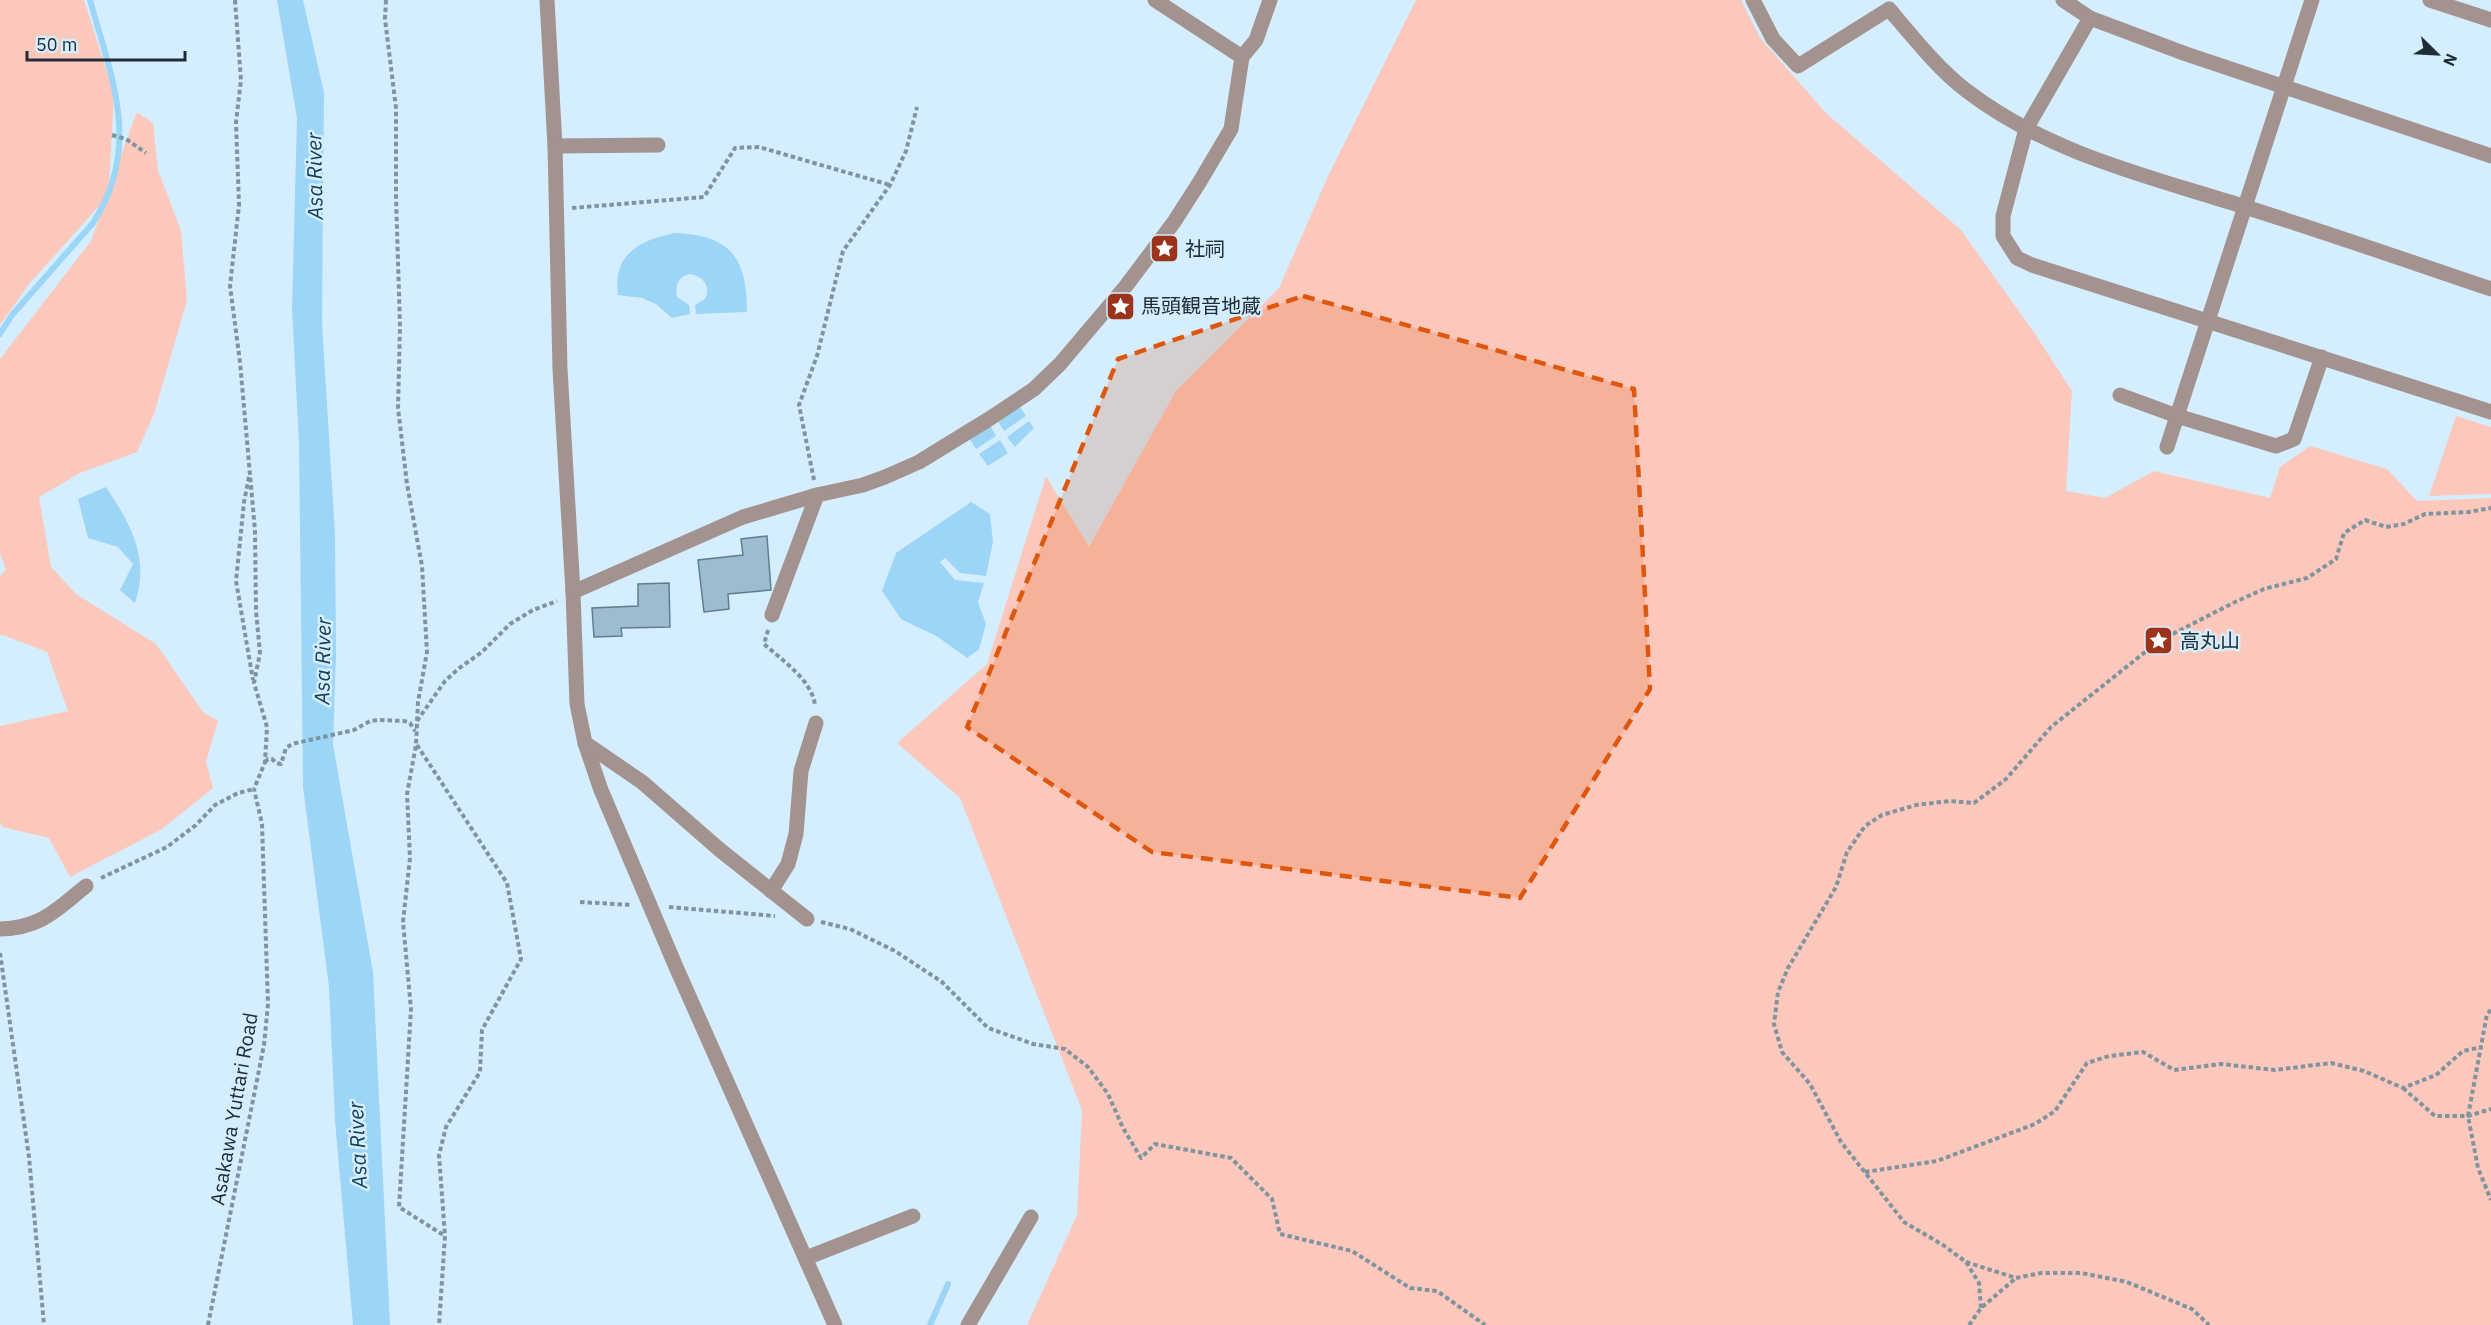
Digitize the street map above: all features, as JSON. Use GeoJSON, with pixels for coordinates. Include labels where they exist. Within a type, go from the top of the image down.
{"type":"FeatureCollection","features":[{"type":"Feature","properties":{"kind":"street"},"geometry":{"type":"LineString","coordinates":[[547,0],[555,146],[560,369],[577,704],[585,743],[650,906],[734,1101],[835,1325]]}},
{"type":"Feature","properties":{"kind":"street"},"geometry":{"type":"LineString","coordinates":[[1155,0],[1242,57]]}},
{"type":"Feature","properties":{"kind":"street"},"geometry":{"type":"LineString","coordinates":[[573,592],[743,517],[817,495],[864,485],[919,462],[1034,389],[1060,364],[1140,268],[1200,183],[1231,129],[1242,57],[1256,40],[1270,0]]}},
{"type":"Feature","properties":{"kind":"street"},"geometry":{"type":"LineString","coordinates":[[1753,0],[1773,39],[1798,66],[1887,5],[1923,48],[1966,91],[2026,129],[2086,157],[2491,289]]}},
{"type":"Feature","properties":{"kind":"street"},"geometry":{"type":"LineString","coordinates":[[2063,0],[2090,18],[2186,54],[2286,85],[2491,156]]}},
{"type":"Feature","properties":{"kind":"street"},"geometry":{"type":"LineString","coordinates":[[2167,447],[2312,0]]}},
{"type":"Feature","properties":{"kind":"street"},"geometry":{"type":"LineString","coordinates":[[2436,1],[2491,20]]}},
{"type":"Feature","properties":{"kind":"street"},"geometry":{"type":"LineString","coordinates":[[2090,18],[2026,129],[2003,216],[2003,236],[2017,258],[2032,265],[2491,412]]}},
{"type":"Feature","properties":{"kind":"street"},"geometry":{"type":"LineString","coordinates":[[555,146],[658,145]]}},
{"type":"Feature","properties":{"kind":"street"},"geometry":{"type":"LineString","coordinates":[[2120,395],[2177,416],[2276,446],[2295,439],[2322,357]]}},
{"type":"Feature","properties":{"kind":"street"},"geometry":{"type":"LineString","coordinates":[[772,615],[817,495]]}},
{"type":"Feature","properties":{"kind":"street"},"geometry":{"type":"LineString","coordinates":[[771,891],[788,864],[796,834],[801,771],[816,723]]}},
{"type":"Feature","properties":{"kind":"street"},"geometry":{"type":"LineString","coordinates":[[585,743],[642,782],[720,850],[807,919]]}},
{"type":"Feature","properties":{"kind":"street"},"geometry":{"type":"LineString","coordinates":[[0,929],[22,929],[46,918],[86,886]]}},
{"type":"Feature","properties":{"kind":"street"},"geometry":{"type":"LineString","coordinates":[[806,1258],[913,1216]]}},
{"type":"Feature","properties":{"kind":"street"},"geometry":{"type":"LineString","coordinates":[[968,1325],[1031,1217]]}},
{"type":"Feature","properties":{"kind":"path"},"geometry":{"type":"LineString","coordinates":[[235,0],[241,80],[236,122],[239,205],[230,286],[250,471],[260,653],[254,683]]}},
{"type":"Feature","properties":{"kind":"path"},"geometry":{"type":"LineString","coordinates":[[386,0],[385,19],[396,108],[400,326],[398,408],[407,484],[422,566],[427,652],[415,732],[416,745],[407,794],[410,858],[403,922],[411,1009],[399,1207],[445,1236]]}},
{"type":"Feature","properties":{"kind":"path"},"geometry":{"type":"LineString","coordinates":[[817,495],[799,405],[817,356],[843,251],[890,185],[906,152],[917,107]]}},
{"type":"Feature","properties":{"kind":"path"},"geometry":{"type":"LineString","coordinates":[[112,135],[126,139],[146,153]]}},
{"type":"Feature","properties":{"kind":"path"},"geometry":{"type":"LineString","coordinates":[[557,209],[704,197],[735,148],[759,147],[890,185]]}},
{"type":"Feature","properties":{"kind":"path"},"geometry":{"type":"LineString","coordinates":[[86,886],[167,847],[196,825],[215,805],[238,793],[254,789],[265,762],[267,727],[254,683],[237,581],[244,502],[250,471]]}},
{"type":"Feature","properties":{"kind":"path"},"geometry":{"type":"LineString","coordinates":[[2209,1325],[2192,1309],[2127,1282],[2081,1273],[2041,1273],[2016,1278],[1966,1262],[1943,1245],[1904,1222],[1841,1142],[1810,1084],[1782,1052],[1774,1024],[1778,992],[1788,968],[1836,887],[1847,852],[1864,826],[1882,815],[1916,805],[1950,801],[1974,803],[2006,779],[2051,727],[2159,641],[2264,589],[2307,578],[2336,559],[2344,533],[2365,520],[2386,527],[2404,524],[2425,514],[2469,512],[2491,508]]}},
{"type":"Feature","properties":{"kind":"path"},"geometry":{"type":"LineString","coordinates":[[417,722],[446,681],[482,652],[510,624],[533,610],[573,592]]}},
{"type":"Feature","properties":{"kind":"path"},"geometry":{"type":"LineString","coordinates":[[772,615],[764,644],[798,675],[814,696],[816,723]]}},
{"type":"Feature","properties":{"kind":"path"},"geometry":{"type":"LineString","coordinates":[[265,762],[272,759],[281,764],[286,748],[292,744],[334,736],[354,730],[370,721],[404,721],[410,723],[415,732]]}},
{"type":"Feature","properties":{"kind":"path"},"geometry":{"type":"LineString","coordinates":[[416,745],[507,883],[521,959],[482,1030],[480,1072],[446,1127],[439,1155],[445,1236],[439,1325]]}},
{"type":"Feature","properties":{"kind":"path","name":"Asakawa Yuttari Road"},"geometry":{"type":"LineString","coordinates":[[208,1325],[264,1045],[268,1004],[262,824],[254,789]]}},
{"type":"Feature","properties":{"kind":"path"},"geometry":{"type":"LineString","coordinates":[[580,902],[807,919],[850,929],[895,951],[942,982],[988,1028],[1033,1044],[1065,1048],[1088,1066],[1108,1094],[1123,1128],[1141,1158],[1155,1144],[1231,1158],[1272,1199],[1280,1234],[1352,1251],[1410,1288],[1437,1291],[1485,1325]]}},
{"type":"Feature","properties":{"kind":"path"},"geometry":{"type":"LineString","coordinates":[[0,953],[29,1157],[44,1325]]}},
{"type":"Feature","properties":{"kind":"path"},"geometry":{"type":"LineString","coordinates":[[2491,1010],[2487,1014],[2468,1116],[2478,1168],[2491,1200]]}},
{"type":"Feature","properties":{"kind":"path"},"geometry":{"type":"LineString","coordinates":[[2403,1088],[2436,1075],[2463,1051],[2482,1047]]}},
{"type":"Feature","properties":{"kind":"path"},"geometry":{"type":"LineString","coordinates":[[1864,1172],[1937,1161],[2035,1124],[2055,1111],[2087,1063],[2109,1056],[2144,1053],[2174,1070],[2222,1064],[2275,1070],[2331,1063],[2364,1071],[2403,1088],[2435,1116],[2468,1116],[2491,1109]]}},
{"type":"Feature","properties":{"kind":"path"},"geometry":{"type":"LineString","coordinates":[[1966,1262],[1979,1283],[1981,1308]]}},
{"type":"Feature","properties":{"kind":"path"},"geometry":{"type":"LineString","coordinates":[[1969,1325],[1981,1308],[2016,1278]]}},
{"type":"Feature","properties":{"kind":"highlighted area"},"geometry":{"type":"Polygon","coordinates":[[[1303,296],[1634,389],[1650,689],[1520,898],[1152,852],[967,727],[1118,359],[1303,296]]]}},
{"type":"Feature","properties":{"kind":"shaded area"},"geometry":{"type":"Polygon","coordinates":[[[0,0],[84,0],[114,94],[109,187],[137,112],[153,123],[158,170],[181,231],[187,300],[154,414],[137,452],[80,473],[39,497],[51,567],[76,594],[156,644],[203,712],[218,721],[206,762],[213,788],[162,829],[70,877],[49,838],[2,827],[0,821],[0,726],[68,711],[47,652],[0,634],[0,576],[6,570],[0,554],[0,359],[91,241],[107,197],[29,284],[0,325],[0,0]]]}},
{"type":"Feature","properties":{"kind":"shaded area"},"geometry":{"type":"Polygon","coordinates":[[[1416,0],[1741,0],[1760,38],[1827,114],[1961,230],[2035,334],[2072,391],[2066,491],[2105,498],[2154,471],[2270,498],[2280,467],[2310,446],[2387,469],[2417,501],[2491,498],[2491,1325],[1027,1325],[1077,1215],[1082,1110],[960,798],[897,743],[987,664],[1046,476],[1089,547],[1176,391],[1279,288],[1329,174],[1416,0]]]}},
{"type":"Feature","properties":{"kind":"shaded area"},"geometry":{"type":"Polygon","coordinates":[[[2456,416],[2491,427],[2491,494],[2429,496],[2456,416]]]}},
{"type":"Feature","properties":{"kind":"water","name":"Asa River"},"geometry":{"type":"Polygon","coordinates":[[[277,0],[303,0],[324,93],[322,322],[335,535],[336,654],[333,745],[373,972],[390,1325],[353,1325],[335,1121],[329,987],[303,787],[299,444],[292,309],[297,118],[277,0]]]}},
{"type":"Feature","properties":{"kind":"water"},"geometry":{"type":"Polygon","coordinates":[[[675,233],[709,238],[722,244],[732,253],[739,263],[743,277],[747,312],[696,314],[695,305],[705,299],[707,287],[703,280],[691,274],[680,279],[677,289],[677,297],[689,305],[690,314],[672,318],[656,304],[642,298],[618,295],[619,269],[631,251],[650,240],[675,233]]]}},
{"type":"Feature","properties":{"kind":"water"},"geometry":{"type":"Polygon","coordinates":[[[1019,406],[1026,416],[1004,431],[997,420],[1019,406]]]}},
{"type":"Feature","properties":{"kind":"water"},"geometry":{"type":"Polygon","coordinates":[[[1029,421],[1034,428],[1015,447],[1007,437],[1029,421]]]}},
{"type":"Feature","properties":{"kind":"water"},"geometry":{"type":"Polygon","coordinates":[[[990,425],[996,436],[976,449],[969,438],[990,425]]]}},
{"type":"Feature","properties":{"kind":"water"},"geometry":{"type":"Polygon","coordinates":[[[1000,440],[1008,453],[988,466],[979,454],[1000,440]]]}},
{"type":"Feature","properties":{"kind":"water"},"geometry":{"type":"Polygon","coordinates":[[[106,487],[136,542],[140,571],[135,603],[120,590],[133,564],[118,547],[88,538],[78,499],[106,487]]]}},
{"type":"Feature","properties":{"kind":"water"},"geometry":{"type":"Polygon","coordinates":[[[971,502],[990,514],[993,542],[986,576],[960,573],[945,558],[940,562],[955,580],[984,583],[978,602],[986,624],[979,649],[967,658],[938,637],[901,619],[882,591],[896,553],[971,502]]]}},
{"type":"Feature","properties":{"kind":"building"},"geometry":{"type":"Polygon","coordinates":[[[767,536],[771,590],[728,594],[729,609],[704,612],[698,560],[743,555],[741,539],[767,536]]]}},
{"type":"Feature","properties":{"kind":"building"},"geometry":{"type":"Polygon","coordinates":[[[669,583],[670,627],[621,628],[622,636],[594,637],[592,608],[638,606],[638,584],[669,583]]]}},
{"type":"Feature","properties":{"kind":"waterway"},"geometry":{"type":"LineString","coordinates":[[0,334],[12,315],[93,223],[108,195],[116,167],[119,140],[114,85],[90,0]]}},
{"type":"Feature","properties":{"kind":"waterway"},"geometry":{"type":"LineString","coordinates":[[930,1325],[948,1284]]}},
{"type":"Feature","properties":{"kind":"place","name":"社祠"},"geometry":{"type":"Point","coordinates":[1164,249]}},
{"type":"Feature","properties":{"kind":"place","name":"馬頭観音地蔵"},"geometry":{"type":"Point","coordinates":[1120,306]}},
{"type":"Feature","properties":{"kind":"place","name":"高丸山"},"geometry":{"type":"Point","coordinates":[2159,641]}}]}
